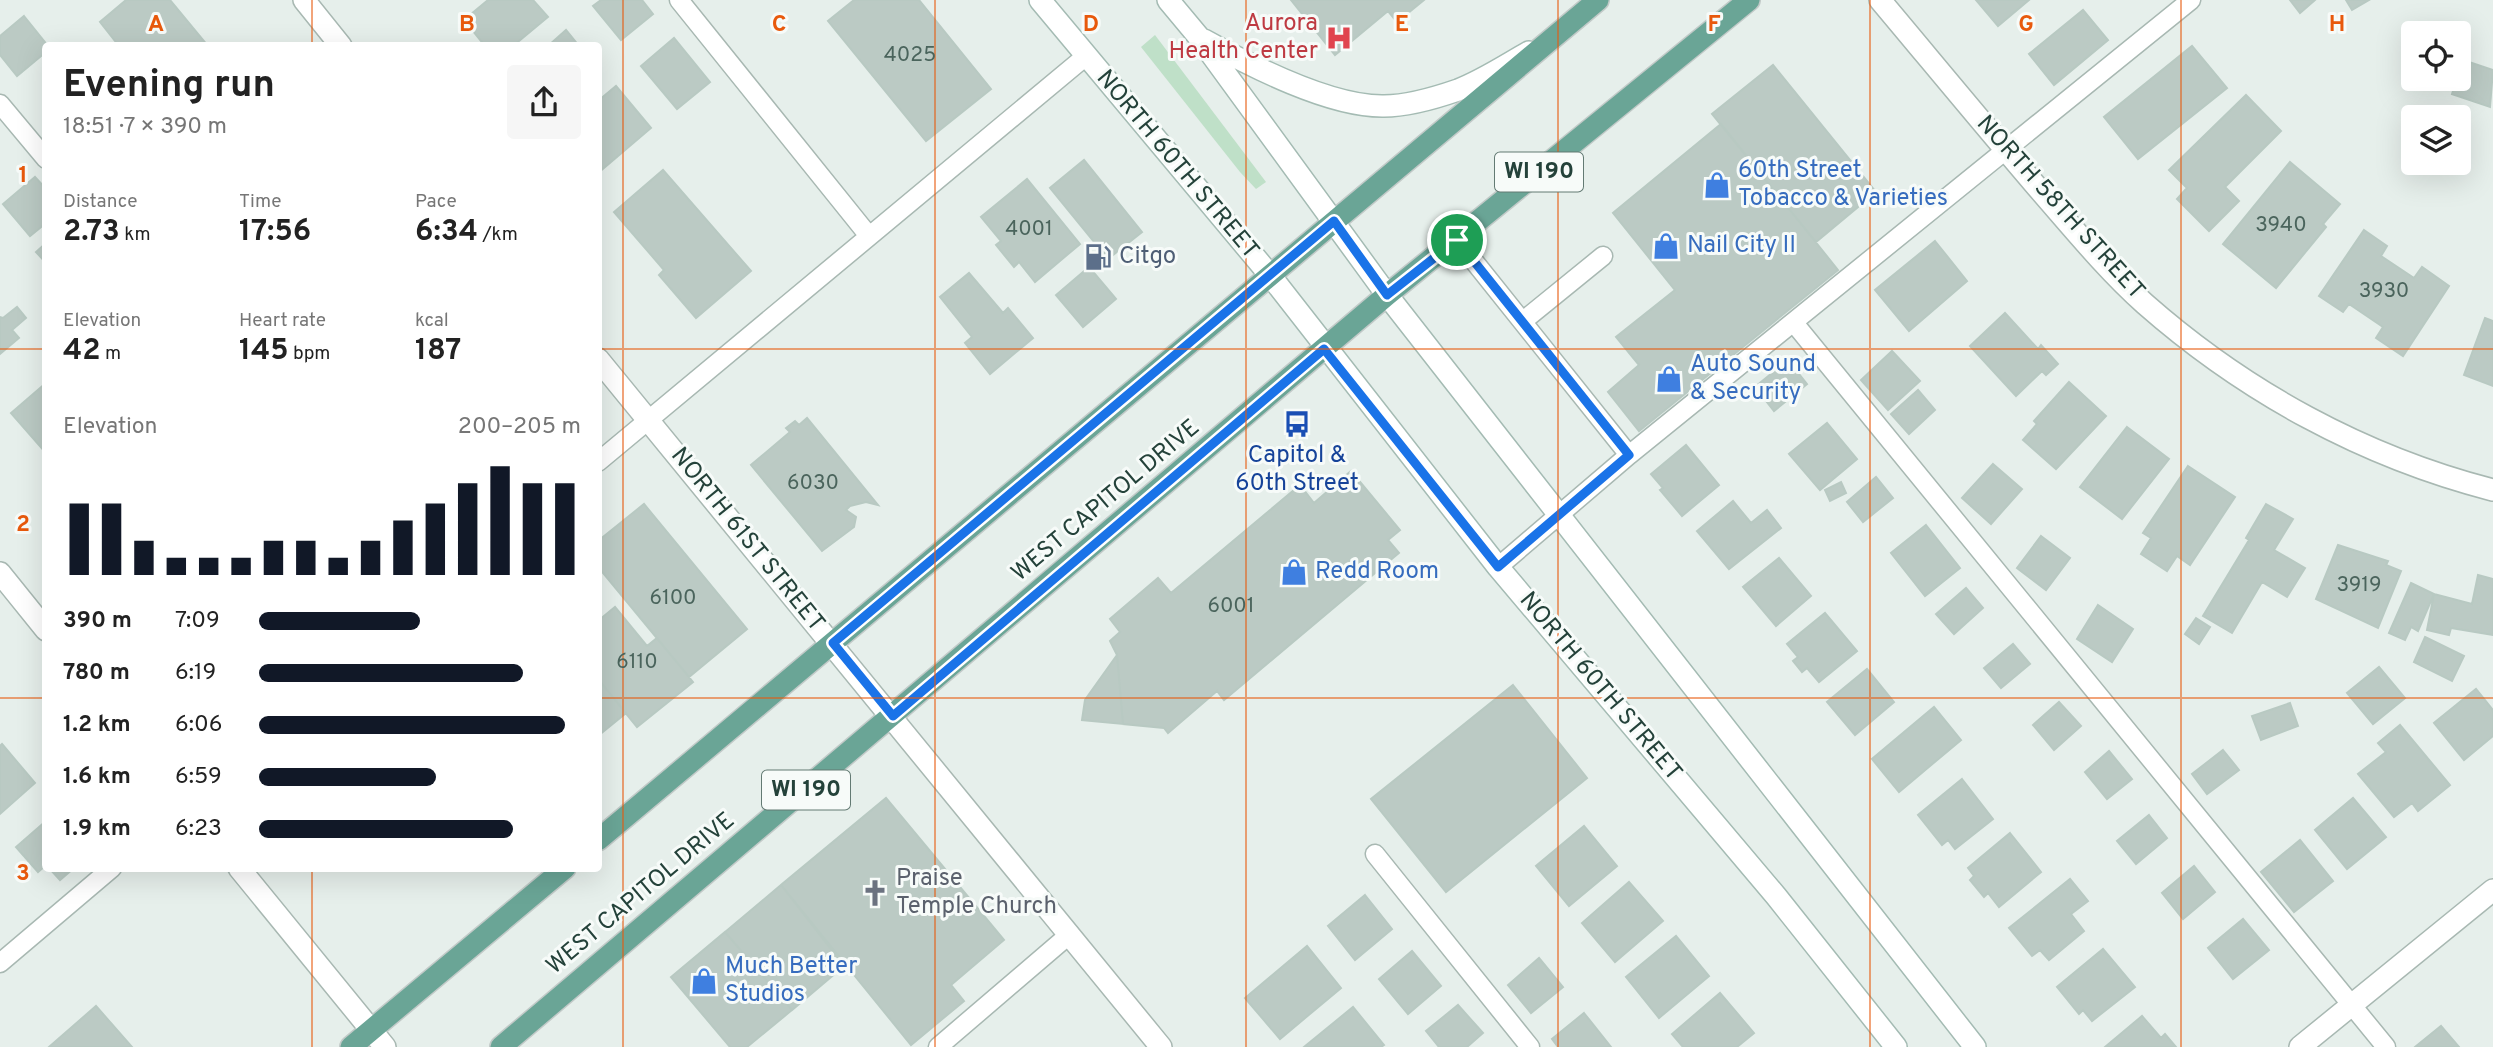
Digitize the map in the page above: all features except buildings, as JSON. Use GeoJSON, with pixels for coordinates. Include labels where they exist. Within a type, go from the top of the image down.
{"type":"FeatureCollection","features":[{"type":"Feature","properties":{"kind":"main road"},"geometry":{"type":"LineString","coordinates":[[304,0],[338,42]]}},
{"type":"Feature","properties":{"kind":"main road","name":"NORTH 60TH STREET"},"geometry":{"type":"LineString","coordinates":[[1040,0],[1269,274],[1324,349],[1498,567],[1776,897],[1896,1047]]}},
{"type":"Feature","properties":{"kind":"main road"},"geometry":{"type":"LineString","coordinates":[[1168,0],[1198,36],[1387,295],[1975,1047]]}},
{"type":"Feature","properties":{"kind":"main road"},"geometry":{"type":"LineString","coordinates":[[602,837],[1598,0]]}},
{"type":"Feature","properties":{"kind":"main road","name":"WEST CAPITOL DRIVE"},"geometry":{"type":"LineString","coordinates":[[501,1047],[1387,295],[1749,0]]}},
{"type":"Feature","properties":{"kind":"main road","name":"NORTH 58TH STREET"},"geometry":{"type":"LineString","coordinates":[[1880,0],[2087,245],[2143,302],[2200,350],[2259,390],[2327,428],[2393,458],[2493,490]]}},
{"type":"Feature","properties":{"kind":"main road"},"geometry":{"type":"LineString","coordinates":[[1198,36],[1275,77],[1318,92],[1384,106],[1433,98],[1460,89],[1549,41]]}},
{"type":"Feature","properties":{"kind":"main road","name":"NORTH 61ST STREET"},"geometry":{"type":"LineString","coordinates":[[602,364],[893,716],[1161,1047]]}},
{"type":"Feature","properties":{"kind":"main road"},"geometry":{"type":"LineString","coordinates":[[0,573],[42,624]]}},
{"type":"Feature","properties":{"kind":"main road"},"geometry":{"type":"LineString","coordinates":[[242,872],[385,1047]]}},
{"type":"Feature","properties":{"kind":"main road"},"geometry":{"type":"LineString","coordinates":[[351,1047],[560,872]]}},
{"type":"Feature","properties":{"kind":"main road"},"geometry":{"type":"LineString","coordinates":[[2300,1047],[2493,890]]}},
{"type":"Feature","properties":{"kind":"lane"},"geometry":{"type":"LineString","coordinates":[[679,0],[869,236]]}},
{"type":"Feature","properties":{"kind":"lane"},"geometry":{"type":"LineString","coordinates":[[1498,567],[1629,455],[2191,0]]}},
{"type":"Feature","properties":{"kind":"lane"},"geometry":{"type":"LineString","coordinates":[[602,459],[1086,56]]}},
{"type":"Feature","properties":{"kind":"lane"},"geometry":{"type":"LineString","coordinates":[[0,104],[42,154]]}},
{"type":"Feature","properties":{"kind":"lane"},"geometry":{"type":"LineString","coordinates":[[1457,240],[1629,455]]}},
{"type":"Feature","properties":{"kind":"lane"},"geometry":{"type":"LineString","coordinates":[[1523,321],[1603,256]]}},
{"type":"Feature","properties":{"kind":"lane"},"geometry":{"type":"LineString","coordinates":[[1794,323],[2386,1047]]}},
{"type":"Feature","properties":{"kind":"lane"},"geometry":{"type":"LineString","coordinates":[[1375,854],[1530,1047]]}},
{"type":"Feature","properties":{"kind":"lane"},"geometry":{"type":"LineString","coordinates":[[0,963],[107,872]]}},
{"type":"Feature","properties":{"kind":"lane"},"geometry":{"type":"LineString","coordinates":[[938,1047],[1070,934]]}},
{"type":"Feature","properties":{"kind":"green space"},"geometry":{"type":"Polygon","coordinates":[[[1155,35],[1266,182],[1256,189],[1240,172],[1141,47],[1155,35]]]}},
{"type":"Feature","properties":{"kind":"place","name":"Aurora Health Center"},"geometry":{"type":"Point","coordinates":[1339,38]}},
{"type":"Feature","properties":{"kind":"place","name":"60th Street Tobacco & Varieties"},"geometry":{"type":"Point","coordinates":[1717,185]}},
{"type":"Feature","properties":{"kind":"place","name":"Nail City II"},"geometry":{"type":"Point","coordinates":[1666,246]}},
{"type":"Feature","properties":{"kind":"place","name":"Citgo"},"geometry":{"type":"Point","coordinates":[1098,257]}},
{"type":"Feature","properties":{"kind":"place","name":"Auto Sound & Security"},"geometry":{"type":"Point","coordinates":[1669,379]}},
{"type":"Feature","properties":{"kind":"place","name":"Capitol & 60th Street"},"geometry":{"type":"Point","coordinates":[1297,424]}},
{"type":"Feature","properties":{"kind":"place","name":"Redd Room"},"geometry":{"type":"Point","coordinates":[1294,572]}},
{"type":"Feature","properties":{"kind":"place","name":"Praise Temple Church"},"geometry":{"type":"Point","coordinates":[875,893]}},
{"type":"Feature","properties":{"kind":"place","name":"Much Better Studios"},"geometry":{"type":"Point","coordinates":[704,981]}},
{"type":"Feature","properties":{"kind":"route"},"geometry":{"type":"LineString","coordinates":[[1334,221],[1387,295],[1457,240],[1629,455],[1498,567],[1324,349],[893,716],[833,643],[1334,221]]}}]}
